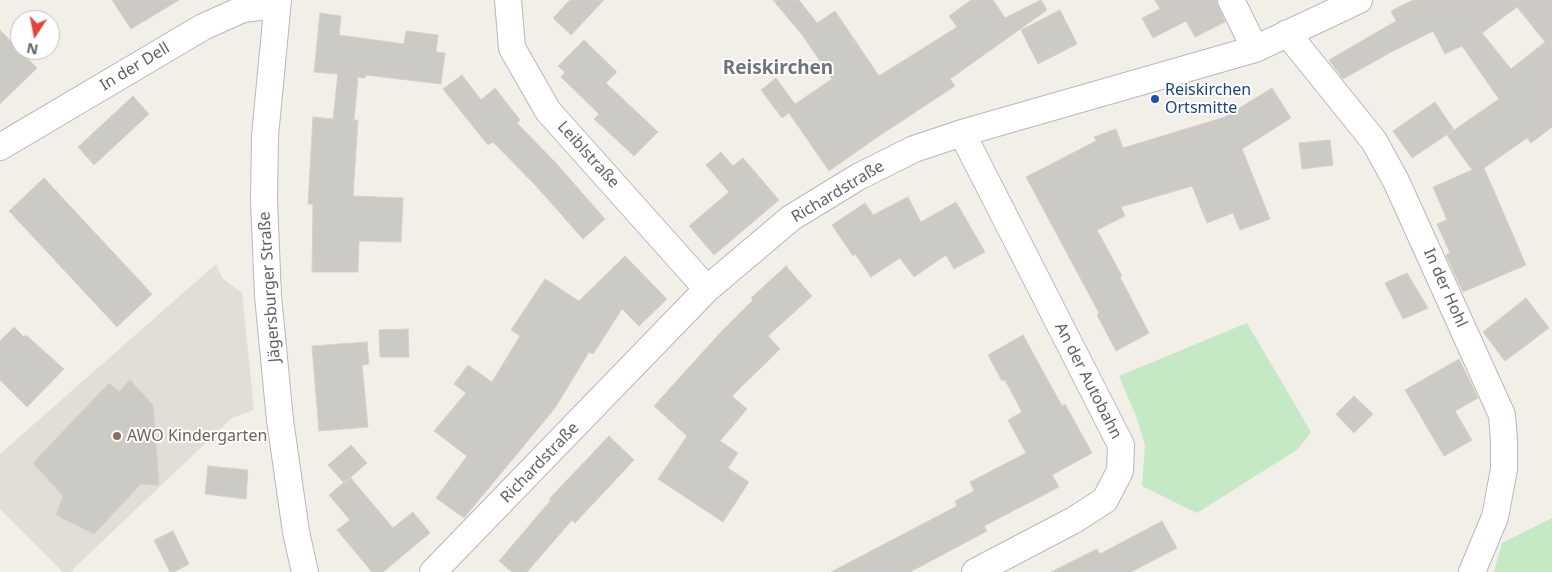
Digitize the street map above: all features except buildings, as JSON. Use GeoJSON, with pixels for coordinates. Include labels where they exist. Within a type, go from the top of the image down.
{"type":"FeatureCollection","features":[{"type":"Feature","properties":{"kind":"street","name":"Leiblstraße"},"geometry":{"type":"LineString","coordinates":[[506,0],[512,48],[548,111],[707,290]]}},
{"type":"Feature","properties":{"kind":"street"},"geometry":{"type":"LineString","coordinates":[[1230,0],[1255,49]]}},
{"type":"Feature","properties":{"kind":"street","name":"Richardstraße"},"geometry":{"type":"LineString","coordinates":[[433,572],[707,290],[791,218],[858,177],[914,149],[962,133],[1255,49],[1359,0]]}},
{"type":"Feature","properties":{"kind":"street","name":"In der Dell"},"geometry":{"type":"LineString","coordinates":[[0,147],[203,27],[244,9],[278,2]]}},
{"type":"Feature","properties":{"kind":"street","name":"Jägersburger Straße"},"geometry":{"type":"LineString","coordinates":[[278,2],[265,136],[264,201],[268,296],[280,420],[296,532],[305,572]]}},
{"type":"Feature","properties":{"kind":"street","name":"In der Hohl"},"geometry":{"type":"LineString","coordinates":[[1287,33],[1374,141],[1396,181],[1502,415],[1504,469],[1495,517],[1472,572]]}},
{"type":"Feature","properties":{"kind":"street","name":"An der Autobahn"},"geometry":{"type":"LineString","coordinates":[[962,133],[1121,446],[1120,471],[1105,500],[1074,520],[975,572]]}},
{"type":"Feature","properties":{"kind":"shaded area","name":"AWO Kindergarten"},"geometry":{"type":"Polygon","coordinates":[[[216,264],[222,278],[242,293],[254,410],[232,418],[70,572],[63,572],[0,509],[0,454],[216,264]]]}},
{"type":"Feature","properties":{"kind":"green space"},"geometry":{"type":"Polygon","coordinates":[[[1247,323],[1311,432],[1298,449],[1197,513],[1142,486],[1145,445],[1136,416],[1119,376],[1247,323]]]}},
{"type":"Feature","properties":{"kind":"green space"},"geometry":{"type":"Polygon","coordinates":[[[1552,518],[1552,572],[1494,572],[1502,543],[1552,518]]]}},
{"type":"Feature","properties":{"kind":"place","name":"Reiskirchen Ortsmitte"},"geometry":{"type":"Point","coordinates":[1155,99]}},
{"type":"Feature","properties":{"kind":"place","name":"AWO Kindergarten"},"geometry":{"type":"Point","coordinates":[117,436]}},
{"type":"Feature","properties":{"kind":"district","name":"Reiskirchen"},"geometry":{"type":"Point","coordinates":[778,69]}}]}
